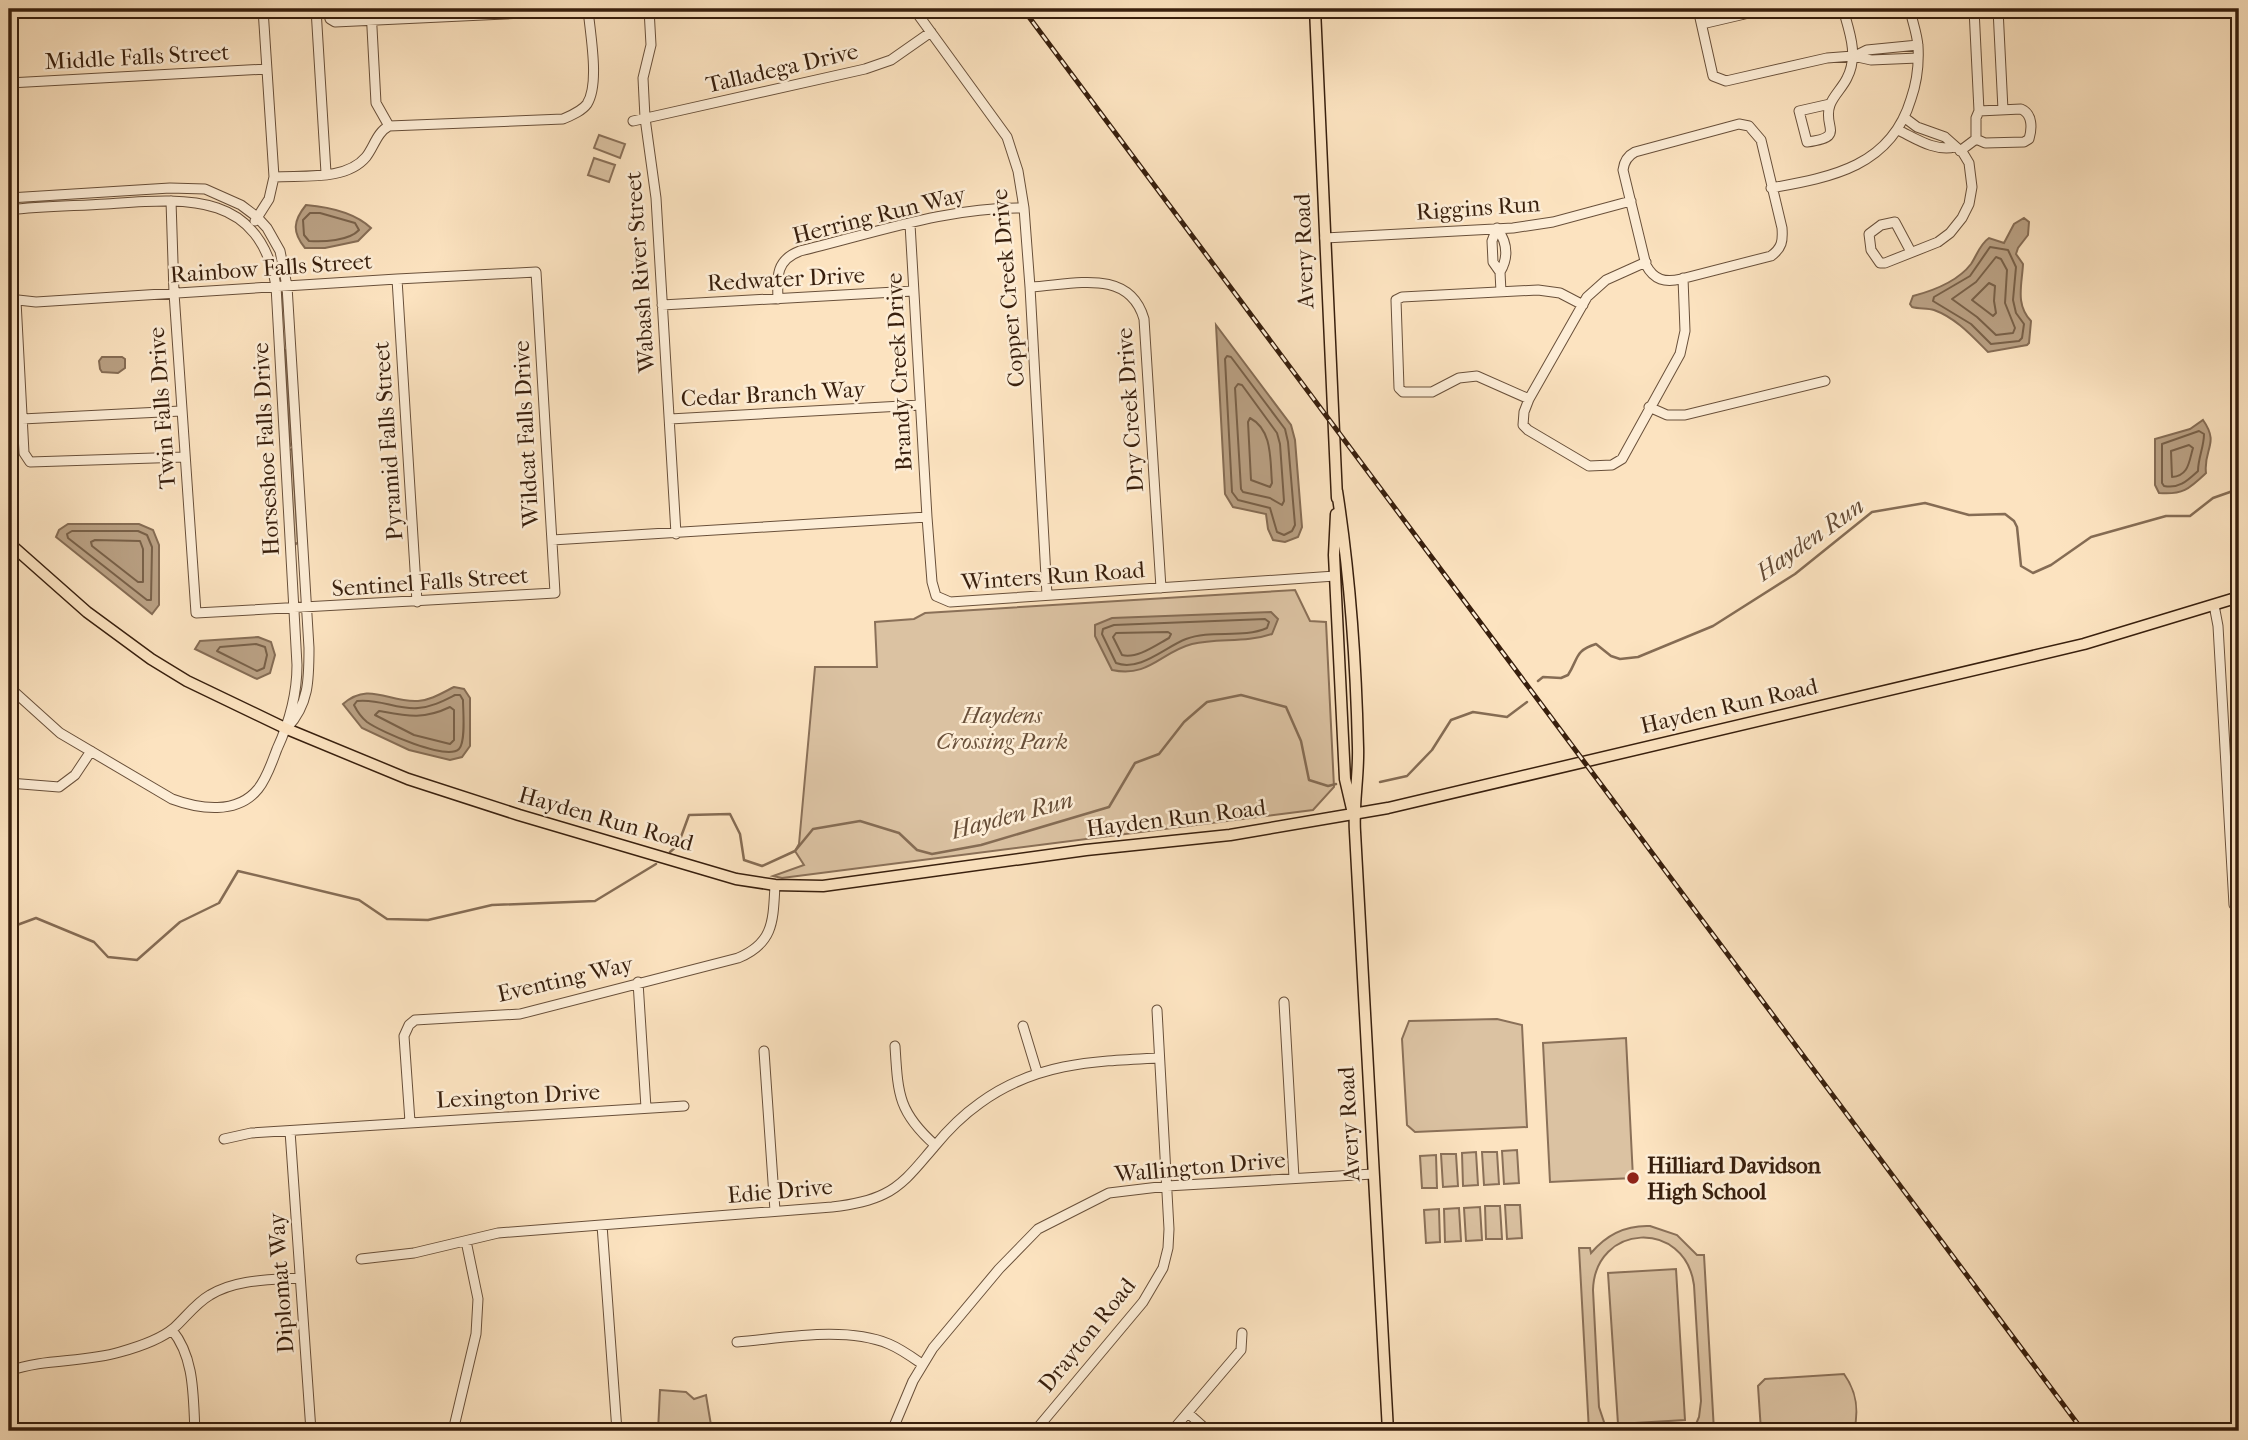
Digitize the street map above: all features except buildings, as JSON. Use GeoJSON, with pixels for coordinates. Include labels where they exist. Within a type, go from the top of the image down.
{"type":"FeatureCollection","features":[{"type":"Feature","properties":{"kind":"main road","name":"Avery Road"},"geometry":{"type":"LineString","coordinates":[[1315,9],[1337,491],[1335,576],[1345,779],[1354,815],[1388,1431]]}},
{"type":"Feature","properties":{"kind":"main road","name":"Avery Road"},"geometry":{"type":"LineString","coordinates":[[1337,491],[1347,553],[1358,745],[1359,781],[1354,815]]}},
{"type":"Feature","properties":{"kind":"main road","name":"Hayden Run Road"},"geometry":{"type":"LineString","coordinates":[[9,543],[87,612],[151,659],[187,681],[287,729],[442,791],[736,879],[775,885],[823,886],[1087,850],[1230,835],[1354,815],[1573,766],[1725,727],[2084,644],[2239,597]]}},
{"type":"Feature","properties":{"kind":"street"},"geometry":{"type":"LineString","coordinates":[[9,210],[171,201],[205,203],[233,216],[250,228],[270,199],[274,177],[263,9]]}},
{"type":"Feature","properties":{"kind":"street"},"geometry":{"type":"LineString","coordinates":[[316,9],[326,173]]}},
{"type":"Feature","properties":{"kind":"street"},"geometry":{"type":"LineString","coordinates":[[370,9],[376,103],[389,126]]}},
{"type":"Feature","properties":{"kind":"street","name":"Wabash River Street"},"geometry":{"type":"LineString","coordinates":[[649,9],[650,45],[643,78],[645,118],[656,198],[676,534]]}},
{"type":"Feature","properties":{"kind":"street","name":"Copper Creek Drive"},"geometry":{"type":"LineString","coordinates":[[914,9],[1007,137],[1018,171],[1024,208],[1030,287],[1047,595]]}},
{"type":"Feature","properties":{"kind":"street"},"geometry":{"type":"LineString","coordinates":[[1698,9],[1713,76],[1726,81],[1826,58],[1918,58]]}},
{"type":"Feature","properties":{"kind":"street"},"geometry":{"type":"LineString","coordinates":[[1702,24],[1766,9]]}},
{"type":"Feature","properties":{"kind":"street"},"geometry":{"type":"LineString","coordinates":[[1830,104],[1799,111],[1807,142],[1823,140],[1829,135],[1832,128],[1830,104],[1849,75],[1853,56],[1843,9]]}},
{"type":"Feature","properties":{"kind":"street"},"geometry":{"type":"LineString","coordinates":[[1771,188],[1806,181],[1860,162],[1887,145],[1898,131],[1915,87],[1918,58],[1910,9]]}},
{"type":"Feature","properties":{"kind":"street"},"geometry":{"type":"LineString","coordinates":[[1974,9],[1979,111],[1976,118],[1976,139]]}},
{"type":"Feature","properties":{"kind":"street"},"geometry":{"type":"LineString","coordinates":[[1998,9],[2003,110]]}},
{"type":"Feature","properties":{"kind":"street"},"geometry":{"type":"LineString","coordinates":[[274,177],[341,173],[366,157],[383,129],[389,126],[563,118],[584,107],[591,93],[593,80],[588,10],[371,21],[335,22],[330,19]]}},
{"type":"Feature","properties":{"kind":"street","name":"Talladega Drive"},"geometry":{"type":"LineString","coordinates":[[633,121],[865,69],[891,60],[931,32]]}},
{"type":"Feature","properties":{"kind":"street"},"geometry":{"type":"LineString","coordinates":[[1853,56],[1867,50],[1918,45]]}},
{"type":"Feature","properties":{"kind":"street","name":"Middle Falls Street"},"geometry":{"type":"LineString","coordinates":[[9,83],[267,69]]}},
{"type":"Feature","properties":{"kind":"street"},"geometry":{"type":"LineString","coordinates":[[1976,139],[1985,143],[2024,142],[2029,139],[2031,132],[2030,117],[2026,111],[1979,111]]}},
{"type":"Feature","properties":{"kind":"street"},"geometry":{"type":"LineString","coordinates":[[1905,118],[1917,127],[1945,137],[1969,163],[1972,174],[1969,204],[1950,233],[1938,242],[1885,263],[1880,263],[1871,250],[1869,234],[1872,229],[1895,222],[1911,252]]}},
{"type":"Feature","properties":{"kind":"street"},"geometry":{"type":"LineString","coordinates":[[1739,124],[1749,126],[1761,140],[1783,240],[1779,250],[1770,256],[1669,282],[1660,280],[1650,272],[1646,262],[1631,201],[1623,170],[1630,154],[1690,135],[1739,124]]}},
{"type":"Feature","properties":{"kind":"street"},"geometry":{"type":"LineString","coordinates":[[1898,131],[1925,144],[1948,149],[1957,149],[1976,139]]}},
{"type":"Feature","properties":{"kind":"street"},"geometry":{"type":"LineString","coordinates":[[9,198],[205,189],[222,195],[257,217]]}},
{"type":"Feature","properties":{"kind":"street","name":"Twin Falls Drive"},"geometry":{"type":"LineString","coordinates":[[171,201],[181,411],[196,613]]}},
{"type":"Feature","properties":{"kind":"street","name":"Riggins Run"},"geometry":{"type":"LineString","coordinates":[[1325,238],[1553,222],[1631,201]]}},
{"type":"Feature","properties":{"kind":"street","name":"Herring Run Way"},"geometry":{"type":"LineString","coordinates":[[778,299],[777,272],[790,254],[969,211],[1024,208]]}},
{"type":"Feature","properties":{"kind":"street","name":"Horseshoe Falls Drive"},"geometry":{"type":"LineString","coordinates":[[257,217],[276,241],[287,286],[308,609],[308,690],[301,711],[287,729]]}},
{"type":"Feature","properties":{"kind":"street","name":"Brandy Creek Drive"},"geometry":{"type":"LineString","coordinates":[[909,225],[927,517]]}},
{"type":"Feature","properties":{"kind":"street","name":"Horseshoe Falls Drive"},"geometry":{"type":"LineString","coordinates":[[250,228],[268,253],[276,286],[297,684],[287,729]]}},
{"type":"Feature","properties":{"kind":"street"},"geometry":{"type":"LineString","coordinates":[[1497,228],[1505,240],[1506,262],[1500,272],[1501,292]]}},
{"type":"Feature","properties":{"kind":"street"},"geometry":{"type":"LineString","coordinates":[[1646,262],[1606,280],[1587,297],[1529,399],[1522,418],[1528,430],[1589,466],[1612,465],[1622,459],[1679,354],[1685,331],[1684,278]]}},
{"type":"Feature","properties":{"kind":"street","name":"Rainbow Falls Street"},"geometry":{"type":"LineString","coordinates":[[12,300],[36,302],[536,272]]}},
{"type":"Feature","properties":{"kind":"street","name":"Wildcat Falls Drive"},"geometry":{"type":"LineString","coordinates":[[536,272],[555,593]]}},
{"type":"Feature","properties":{"kind":"street","name":"Pyramid Falls Street"},"geometry":{"type":"LineString","coordinates":[[397,279],[417,602]]}},
{"type":"Feature","properties":{"kind":"street","name":"Dry Creek Drive"},"geometry":{"type":"LineString","coordinates":[[1030,287],[1105,283],[1126,290],[1140,306],[1144,319],[1161,588]]}},
{"type":"Feature","properties":{"kind":"street","name":"Redwater Drive"},"geometry":{"type":"LineString","coordinates":[[662,305],[913,291]]}},
{"type":"Feature","properties":{"kind":"street"},"geometry":{"type":"LineString","coordinates":[[1529,399],[1477,376],[1459,378],[1432,392],[1404,391],[1399,388],[1396,300],[1402,297],[1549,291],[1560,293],[1583,305]]}},
{"type":"Feature","properties":{"kind":"street"},"geometry":{"type":"LineString","coordinates":[[12,300],[24,453],[30,462],[184,457]]}},
{"type":"Feature","properties":{"kind":"street"},"geometry":{"type":"LineString","coordinates":[[1649,407],[1667,415],[1685,415],[1825,381]]}},
{"type":"Feature","properties":{"kind":"street","name":"Cedar Branch Way"},"geometry":{"type":"LineString","coordinates":[[670,419],[920,405]]}},
{"type":"Feature","properties":{"kind":"street"},"geometry":{"type":"LineString","coordinates":[[22,419],[181,411]]}},
{"type":"Feature","properties":{"kind":"street"},"geometry":{"type":"LineString","coordinates":[[552,540],[927,517]]}},
{"type":"Feature","properties":{"kind":"street","name":"Winters Run Road"},"geometry":{"type":"LineString","coordinates":[[927,517],[932,582],[936,596],[950,602],[1335,576]]}},
{"type":"Feature","properties":{"kind":"street","name":"Sentinel Falls Street"},"geometry":{"type":"LineString","coordinates":[[196,613],[308,609],[555,593]]}},
{"type":"Feature","properties":{"kind":"street"},"geometry":{"type":"LineString","coordinates":[[2214,605],[2218,626],[2234,905]]}},
{"type":"Feature","properties":{"kind":"street"},"geometry":{"type":"LineString","coordinates":[[9,687],[60,733],[172,799],[190,805],[223,807],[243,801],[258,790],[287,729]]}},
{"type":"Feature","properties":{"kind":"street"},"geometry":{"type":"LineString","coordinates":[[9,783],[59,787],[75,775],[91,751]]}},
{"type":"Feature","properties":{"kind":"street","name":"Eventing Way"},"geometry":{"type":"LineString","coordinates":[[410,1122],[404,1037],[409,1025],[415,1020],[520,1014],[754,952],[769,933],[775,885]]}},
{"type":"Feature","properties":{"kind":"street"},"geometry":{"type":"LineString","coordinates":[[638,982],[646,1108]]}},
{"type":"Feature","properties":{"kind":"street"},"geometry":{"type":"LineString","coordinates":[[1284,1002],[1294,1178]]}},
{"type":"Feature","properties":{"kind":"street","name":"Drayton Road"},"geometry":{"type":"LineString","coordinates":[[1035,1431],[1143,1302],[1163,1268],[1168,1248],[1167,1186],[1157,1010]]}},
{"type":"Feature","properties":{"kind":"street"},"geometry":{"type":"LineString","coordinates":[[1023,1026],[1037,1072]]}},
{"type":"Feature","properties":{"kind":"street"},"geometry":{"type":"LineString","coordinates":[[895,1046],[898,1086],[905,1111],[914,1125],[935,1145]]}},
{"type":"Feature","properties":{"kind":"street"},"geometry":{"type":"LineString","coordinates":[[764,1051],[775,1211]]}},
{"type":"Feature","properties":{"kind":"street","name":"Edie Drive"},"geometry":{"type":"LineString","coordinates":[[361,1259],[414,1253],[498,1233],[850,1205],[885,1194],[918,1166],[935,1145],[981,1102],[1007,1086],[1055,1067],[1158,1058]]}},
{"type":"Feature","properties":{"kind":"street","name":"Lexington Drive"},"geometry":{"type":"LineString","coordinates":[[224,1139],[251,1133],[684,1105]]}},
{"type":"Feature","properties":{"kind":"street","name":"Diplomat Way"},"geometry":{"type":"LineString","coordinates":[[290,1131],[311,1431]]}},
{"type":"Feature","properties":{"kind":"street","name":"Wallington Drive"},"geometry":{"type":"LineString","coordinates":[[892,1431],[922,1364],[990,1279],[1038,1229],[1109,1193],[1167,1186],[1373,1174]]}},
{"type":"Feature","properties":{"kind":"street"},"geometry":{"type":"LineString","coordinates":[[602,1225],[617,1431]]}},
{"type":"Feature","properties":{"kind":"street"},"geometry":{"type":"LineString","coordinates":[[453,1431],[476,1334],[478,1298],[466,1241]]}},
{"type":"Feature","properties":{"kind":"street"},"geometry":{"type":"LineString","coordinates":[[9,1371],[29,1364],[95,1359],[150,1341],[172,1330],[209,1295],[230,1286],[253,1281],[299,1278]]}},
{"type":"Feature","properties":{"kind":"street"},"geometry":{"type":"LineString","coordinates":[[172,1330],[183,1343],[191,1373],[195,1431]]}},
{"type":"Feature","properties":{"kind":"street"},"geometry":{"type":"LineString","coordinates":[[1172,1431],[1241,1350],[1242,1333]]}},
{"type":"Feature","properties":{"kind":"street"},"geometry":{"type":"LineString","coordinates":[[737,1342],[841,1334],[889,1344],[922,1364]]}},
{"type":"Feature","properties":{"kind":"street"},"geometry":{"type":"LineString","coordinates":[[1188,1413],[1208,1431]]}},
{"type":"Feature","properties":{"kind":"green space"},"geometry":{"type":"Polygon","coordinates":[[[599,135],[625,144],[620,158],[594,148],[599,135]]]}},
{"type":"Feature","properties":{"kind":"green space"},"geometry":{"type":"Polygon","coordinates":[[[594,158],[615,165],[609,182],[588,175],[594,158]]]}},
{"type":"Feature","properties":{"kind":"green space"},"geometry":{"type":"Polygon","coordinates":[[[286,350],[292,443],[290,446],[284,351],[286,350]]]}},
{"type":"Feature","properties":{"kind":"green space"},"geometry":{"type":"Polygon","coordinates":[[[292,449],[298,542],[296,544],[289,450],[292,449]]]}},
{"type":"Feature","properties":{"kind":"green space","name":"Haydens Crossing Park"},"geometry":{"type":"Polygon","coordinates":[[[1295,590],[1310,621],[1326,622],[1334,787],[1313,810],[782,878],[773,876],[804,865],[795,851],[799,844],[815,667],[877,667],[875,622],[914,619],[925,613],[1295,590]]]}},
{"type":"Feature","properties":{"kind":"green space"},"geometry":{"type":"Polygon","coordinates":[[[1497,1019],[1522,1025],[1527,1127],[1415,1132],[1407,1125],[1402,1039],[1409,1021],[1497,1019]]]}},
{"type":"Feature","properties":{"kind":"green space"},"geometry":{"type":"Polygon","coordinates":[[[1626,1038],[1633,1178],[1550,1182],[1543,1043],[1626,1038]]]}},
{"type":"Feature","properties":{"kind":"green space"},"geometry":{"type":"Polygon","coordinates":[[[1517,1150],[1519,1183],[1504,1184],[1502,1151],[1517,1150]]]}},
{"type":"Feature","properties":{"kind":"green space"},"geometry":{"type":"Polygon","coordinates":[[[1476,1152],[1478,1185],[1463,1186],[1462,1153],[1476,1152]]]}},
{"type":"Feature","properties":{"kind":"green space"},"geometry":{"type":"Polygon","coordinates":[[[1482,1152],[1497,1152],[1499,1184],[1484,1185],[1482,1152]]]}},
{"type":"Feature","properties":{"kind":"green space"},"geometry":{"type":"Polygon","coordinates":[[[1441,1154],[1456,1154],[1458,1186],[1443,1187],[1441,1154]]]}},
{"type":"Feature","properties":{"kind":"green space"},"geometry":{"type":"Polygon","coordinates":[[[1436,1155],[1437,1188],[1422,1188],[1420,1156],[1436,1155]]]}},
{"type":"Feature","properties":{"kind":"green space"},"geometry":{"type":"Polygon","coordinates":[[[1505,1205],[1520,1205],[1522,1238],[1507,1239],[1505,1205]]]}},
{"type":"Feature","properties":{"kind":"green space"},"geometry":{"type":"Polygon","coordinates":[[[1485,1206],[1500,1206],[1502,1239],[1486,1239],[1485,1206]]]}},
{"type":"Feature","properties":{"kind":"green space"},"geometry":{"type":"Polygon","coordinates":[[[1480,1207],[1482,1240],[1466,1241],[1464,1208],[1480,1207]]]}},
{"type":"Feature","properties":{"kind":"green space"},"geometry":{"type":"Polygon","coordinates":[[[1459,1208],[1461,1241],[1445,1242],[1444,1209],[1459,1208]]]}},
{"type":"Feature","properties":{"kind":"green space"},"geometry":{"type":"Polygon","coordinates":[[[1439,1209],[1440,1242],[1426,1243],[1424,1210],[1439,1209]]]}},
{"type":"Feature","properties":{"kind":"green space"},"geometry":{"type":"Polygon","coordinates":[[[1650,1226],[1677,1235],[1697,1255],[1704,1255],[1714,1431],[1693,1431],[1699,1417],[1701,1401],[1694,1285],[1687,1264],[1675,1249],[1659,1240],[1641,1238],[1623,1242],[1608,1252],[1598,1268],[1593,1290],[1599,1407],[1607,1431],[1589,1431],[1579,1248],[1590,1248],[1591,1253],[1618,1232],[1633,1227],[1650,1226]]]}},
{"type":"Feature","properties":{"kind":"green space"},"geometry":{"type":"Polygon","coordinates":[[[1676,1269],[1685,1420],[1618,1424],[1608,1273],[1676,1269]]]}},
{"type":"Feature","properties":{"kind":"green space"},"geometry":{"type":"Polygon","coordinates":[[[1844,1374],[1856,1401],[1854,1431],[1761,1431],[1758,1386],[1765,1379],[1844,1374]]]}},
{"type":"Feature","properties":{"kind":"green space"},"geometry":{"type":"Polygon","coordinates":[[[660,1390],[686,1392],[694,1399],[706,1395],[712,1431],[658,1431],[660,1390]]]}},
{"type":"Feature","properties":{"kind":"water"},"geometry":{"type":"Polygon","coordinates":[[[306,205],[341,211],[371,228],[358,241],[325,248],[305,248],[298,237],[296,227],[306,205]]]}},
{"type":"Feature","properties":{"kind":"water"},"geometry":{"type":"Polygon","coordinates":[[[2024,218],[2029,222],[2028,235],[2016,254],[2023,264],[2021,301],[2031,321],[2027,345],[1988,352],[1949,318],[1934,310],[1912,307],[1910,304],[1913,296],[1952,280],[1966,270],[1986,240],[1989,238],[2004,243],[2014,224],[2024,218]]]}},
{"type":"Feature","properties":{"kind":"water"},"geometry":{"type":"Polygon","coordinates":[[[1216,325],[1291,425],[1295,440],[1302,527],[1298,537],[1285,542],[1273,540],[1266,514],[1233,507],[1225,494],[1216,325]]]}},
{"type":"Feature","properties":{"kind":"water"},"geometry":{"type":"Polygon","coordinates":[[[102,357],[122,357],[125,359],[125,368],[118,373],[102,372],[99,361],[102,357]]]}},
{"type":"Feature","properties":{"kind":"water"},"geometry":{"type":"Polygon","coordinates":[[[2203,420],[2211,441],[2206,473],[2185,490],[2159,493],[2155,485],[2155,439],[2190,429],[2203,420]]]}},
{"type":"Feature","properties":{"kind":"water"},"geometry":{"type":"Polygon","coordinates":[[[68,524],[139,524],[153,530],[159,545],[159,605],[152,614],[56,537],[59,530],[68,524]]]}},
{"type":"Feature","properties":{"kind":"water"},"geometry":{"type":"Polygon","coordinates":[[[1271,612],[1278,619],[1272,634],[1252,639],[1192,644],[1145,667],[1125,672],[1112,670],[1095,636],[1095,625],[1112,618],[1271,612]]]}},
{"type":"Feature","properties":{"kind":"water"},"geometry":{"type":"Polygon","coordinates":[[[258,637],[271,642],[275,655],[270,673],[257,679],[195,649],[200,641],[258,637]]]}},
{"type":"Feature","properties":{"kind":"water"},"geometry":{"type":"Polygon","coordinates":[[[454,687],[464,689],[470,698],[470,746],[462,757],[450,760],[409,750],[362,728],[343,704],[352,697],[371,693],[408,701],[423,700],[454,687]]]}},
{"type":"Feature","properties":{"kind":"waterway","name":"Hayden Run"},"geometry":{"type":"LineString","coordinates":[[1538,681],[1543,677],[1561,678],[1568,675],[1580,652],[1596,644],[1611,656],[1620,659],[1638,657],[1713,626],[1795,574],[1872,512],[1925,503],[1969,515],[2005,514],[2017,527],[2021,566],[2033,573],[2051,565],[2091,537],[2166,516],[2190,516],[2213,498],[2239,486]]}},
{"type":"Feature","properties":{"kind":"waterway","name":"Hayden Run"},"geometry":{"type":"LineString","coordinates":[[670,852],[678,845],[689,815],[730,814],[740,834],[744,860],[762,866],[795,851],[813,829],[860,821],[899,833],[917,850],[932,854],[981,845],[1109,807],[1135,763],[1159,754],[1184,722],[1207,702],[1241,695],[1286,707],[1301,741],[1309,780],[1328,786],[1336,784]]}},
{"type":"Feature","properties":{"kind":"waterway","name":"Hayden Run"},"geometry":{"type":"LineString","coordinates":[[1380,782],[1407,776],[1432,750],[1451,720],[1473,712],[1507,717],[1527,702]]}},
{"type":"Feature","properties":{"kind":"waterway","name":"Hayden Run"},"geometry":{"type":"LineString","coordinates":[[9,928],[36,918],[94,942],[108,957],[137,960],[180,922],[219,903],[238,871],[359,900],[387,919],[428,920],[492,905],[595,901],[656,864]]}},
{"type":"Feature","properties":{"kind":"railway"},"geometry":{"type":"LineString","coordinates":[[1023,9],[2083,1431]]}},
{"type":"Feature","properties":{"kind":"place","name":"Hilliard Davidson High School"},"geometry":{"type":"Point","coordinates":[1633,1178]}}]}
